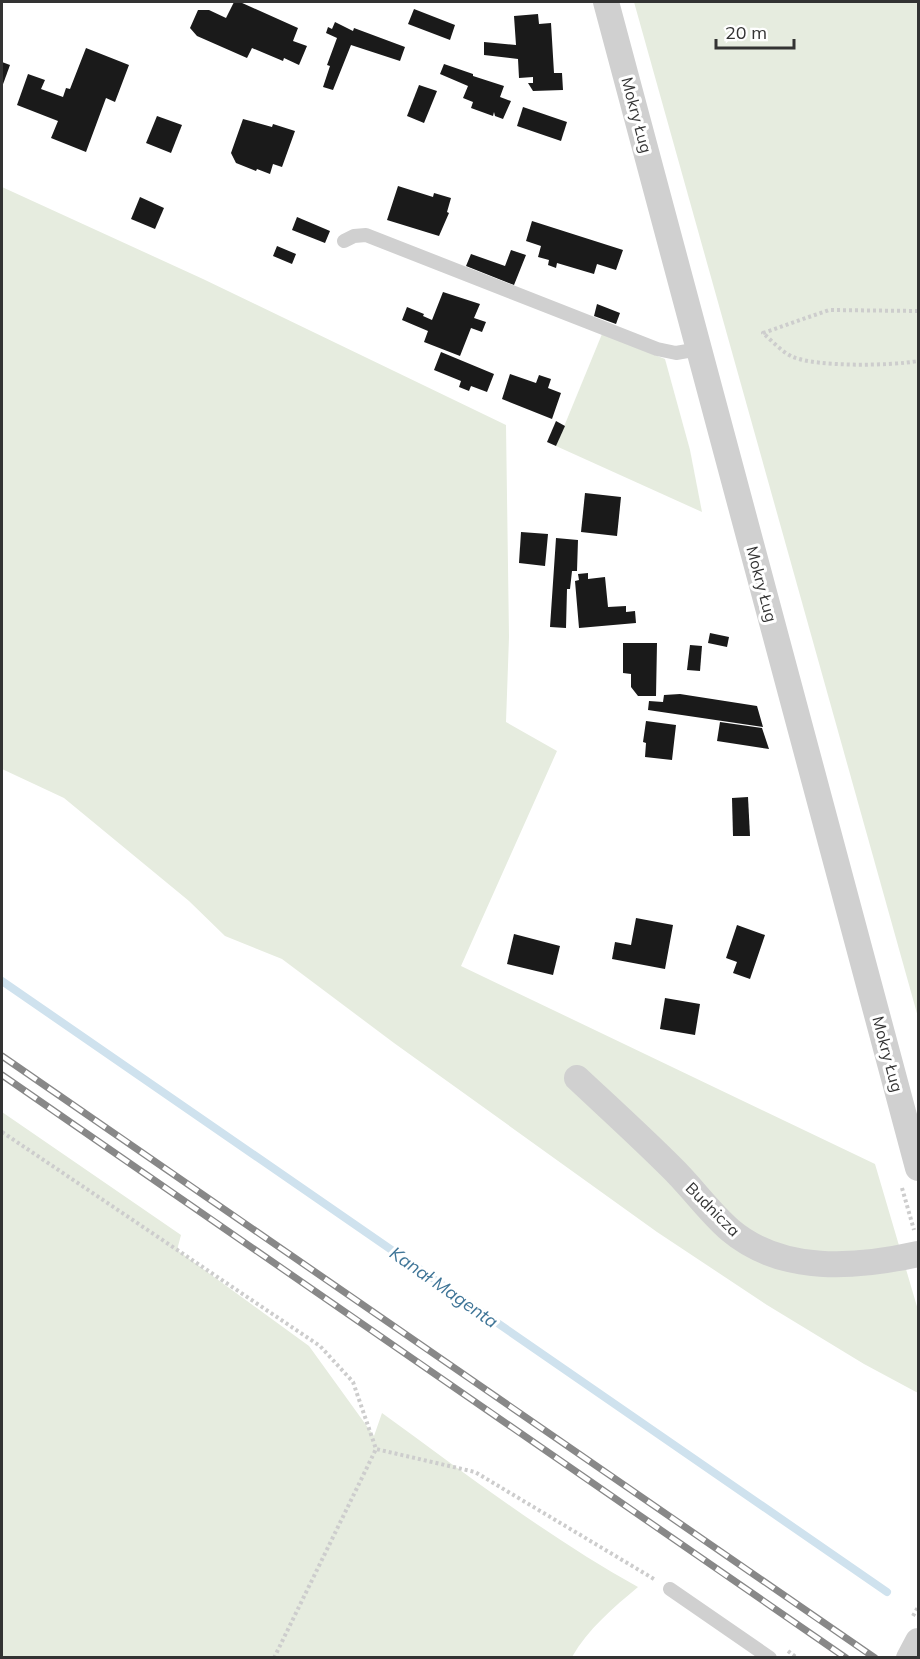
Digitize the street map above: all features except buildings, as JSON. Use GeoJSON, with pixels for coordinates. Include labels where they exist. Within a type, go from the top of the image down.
{"type":"FeatureCollection","features":[{"type":"Feature","properties":{"kind":"street","name":"Mokry Ług"},"geometry":{"type":"LineString","coordinates":[[606,2],[918,1167]]}},
{"type":"Feature","properties":{"kind":"street","name":"Budnicza"},"geometry":{"type":"LineString","coordinates":[[577,1078],[671,1167],[729,1229],[750,1244],[774,1255],[819,1265],[892,1260],[918,1254]]}},
{"type":"Feature","properties":{"kind":"street"},"geometry":{"type":"LineString","coordinates":[[909,1658],[918,1641]]}},
{"type":"Feature","properties":{"kind":"lane"},"geometry":{"type":"LineString","coordinates":[[344,241],[354,236],[366,236],[657,349],[675,353],[699,349]]}},
{"type":"Feature","properties":{"kind":"lane"},"geometry":{"type":"LineString","coordinates":[[670,1589],[770,1658]]}},
{"type":"Feature","properties":{"kind":"path"},"geometry":{"type":"LineString","coordinates":[[918,311],[829,310],[763,333],[791,356],[812,363],[902,364],[918,361]]}},
{"type":"Feature","properties":{"kind":"path"},"geometry":{"type":"LineString","coordinates":[[2,1132],[320,1346],[353,1382],[376,1449],[274,1658]]}},
{"type":"Feature","properties":{"kind":"path"},"geometry":{"type":"LineString","coordinates":[[376,1449],[475,1472],[670,1589]]}},
{"type":"Feature","properties":{"kind":"shaded area"},"geometry":{"type":"Polygon","coordinates":[[[634,2],[918,2],[918,1017],[634,2]]]}},
{"type":"Feature","properties":{"kind":"shaded area"},"geometry":{"type":"Polygon","coordinates":[[[2,187],[203,279],[506,425],[509,637],[506,722],[557,751],[461,966],[875,1164],[918,1310],[918,1393],[864,1364],[767,1305],[657,1232],[394,1043],[282,959],[225,936],[189,901],[64,798],[2,769],[2,187]]]}},
{"type":"Feature","properties":{"kind":"shaded area"},"geometry":{"type":"Polygon","coordinates":[[[602,334],[665,359],[690,450],[702,512],[556,446],[602,334]]]}},
{"type":"Feature","properties":{"kind":"shaded area"},"geometry":{"type":"Polygon","coordinates":[[[2,1112],[181,1235],[177,1250],[309,1346],[374,1436],[382,1413],[540,1526],[638,1587],[593,1628],[572,1657],[2,1657],[2,1112]]]}},
{"type":"Feature","properties":{"kind":"waterway","name":"Kanał Magenta"},"geometry":{"type":"LineString","coordinates":[[2,981],[887,1592]]}},
{"type":"Feature","properties":{"kind":"railway"},"geometry":{"type":"LineString","coordinates":[[2,1056],[875,1658]]}},
{"type":"Feature","properties":{"kind":"railway"},"geometry":{"type":"LineString","coordinates":[[2,1075],[846,1658]]}}]}
